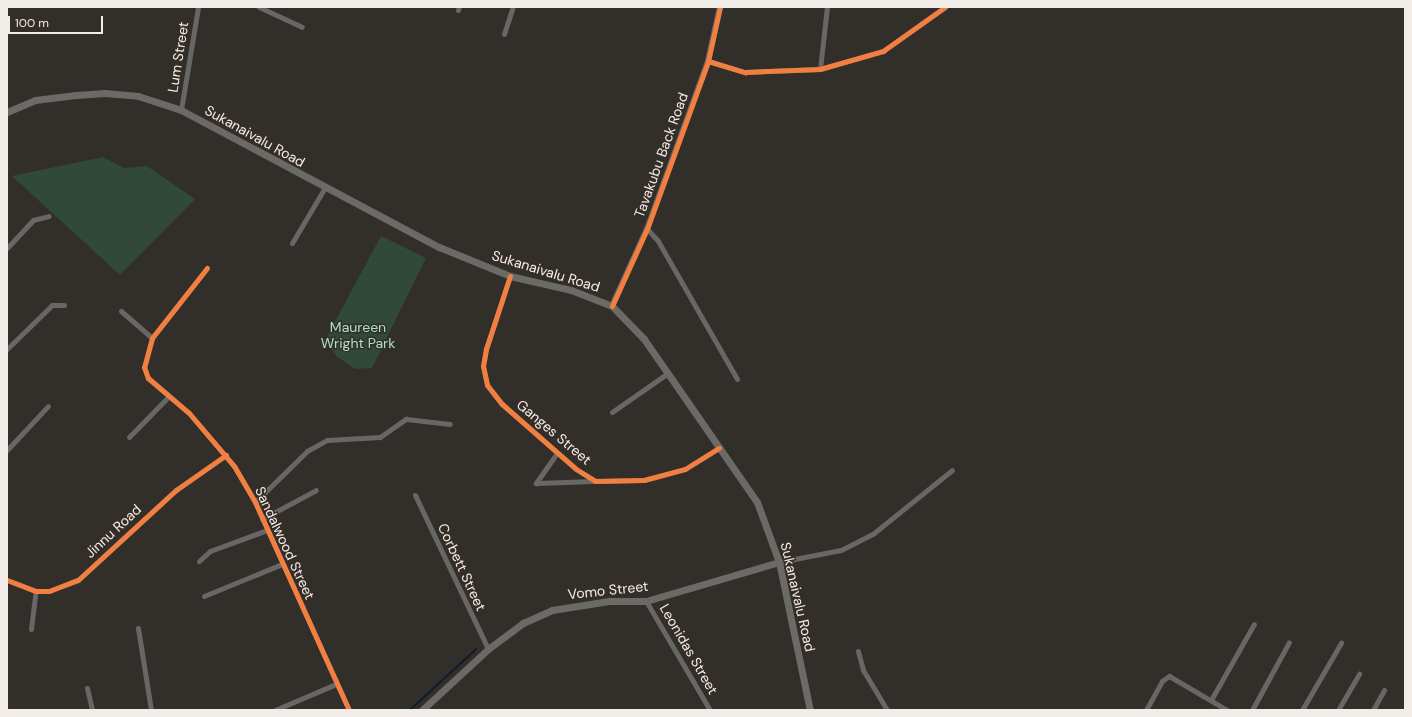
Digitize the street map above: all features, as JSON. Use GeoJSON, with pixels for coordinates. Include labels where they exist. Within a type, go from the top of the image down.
{"type":"FeatureCollection","features":[{"type":"Feature","properties":{"kind":"main road","name":"Sukanaivalu Road"},"geometry":{"type":"LineString","coordinates":[[7,112],[35,100],[105,93],[138,96],[181,110],[324,189],[432,244],[510,276],[571,290],[612,306],[644,339],[757,502],[779,562],[810,710]]}},
{"type":"Feature","properties":{"kind":"main road","name":"Vomo Street"},"geometry":{"type":"LineString","coordinates":[[422,710],[488,649],[523,623],[552,610],[609,601],[646,601],[779,562]]}},
{"type":"Feature","properties":{"kind":"street","name":"Lum Street"},"geometry":{"type":"LineString","coordinates":[[181,110],[198,7]]}},
{"type":"Feature","properties":{"kind":"street"},"geometry":{"type":"LineString","coordinates":[[259,7],[302,27]]}},
{"type":"Feature","properties":{"kind":"street"},"geometry":{"type":"LineString","coordinates":[[504,34],[513,7]]}},
{"type":"Feature","properties":{"kind":"street","name":"Tavakubu Back Road"},"geometry":{"type":"LineString","coordinates":[[612,306],[647,229],[708,61],[720,7]]}},
{"type":"Feature","properties":{"kind":"street"},"geometry":{"type":"LineString","coordinates":[[820,68],[827,7]]}},
{"type":"Feature","properties":{"kind":"street"},"geometry":{"type":"LineString","coordinates":[[708,61],[745,72],[820,68],[883,51],[945,7]]}},
{"type":"Feature","properties":{"kind":"street"},"geometry":{"type":"LineString","coordinates":[[292,243],[324,189]]}},
{"type":"Feature","properties":{"kind":"street"},"geometry":{"type":"LineString","coordinates":[[7,248],[33,220],[49,216]]}},
{"type":"Feature","properties":{"kind":"street"},"geometry":{"type":"LineString","coordinates":[[647,229],[658,241],[737,379]]}},
{"type":"Feature","properties":{"kind":"street","name":"Sandalwood Street"},"geometry":{"type":"LineString","coordinates":[[207,268],[152,338],[144,367],[148,378],[169,396],[226,455],[255,502],[349,710]]}},
{"type":"Feature","properties":{"kind":"street","name":"Ganges Street"},"geometry":{"type":"LineString","coordinates":[[510,276],[486,349],[483,366],[487,385],[502,404],[557,453],[596,481],[665,476],[685,469],[720,448]]}},
{"type":"Feature","properties":{"kind":"street"},"geometry":{"type":"LineString","coordinates":[[7,349],[52,305],[64,305]]}},
{"type":"Feature","properties":{"kind":"street"},"geometry":{"type":"LineString","coordinates":[[121,311],[152,338]]}},
{"type":"Feature","properties":{"kind":"street"},"geometry":{"type":"LineString","coordinates":[[612,412],[668,372]]}},
{"type":"Feature","properties":{"kind":"street"},"geometry":{"type":"LineString","coordinates":[[129,437],[169,396]]}},
{"type":"Feature","properties":{"kind":"street"},"geometry":{"type":"LineString","coordinates":[[7,450],[48,406]]}},
{"type":"Feature","properties":{"kind":"street"},"geometry":{"type":"LineString","coordinates":[[255,502],[307,452],[327,440],[380,436],[406,420],[450,424]]}},
{"type":"Feature","properties":{"kind":"street"},"geometry":{"type":"LineString","coordinates":[[557,453],[536,483],[596,481]]}},
{"type":"Feature","properties":{"kind":"street","name":"Jinnu Road"},"geometry":{"type":"LineString","coordinates":[[7,580],[36,591],[49,591],[78,580],[176,490],[226,455]]}},
{"type":"Feature","properties":{"kind":"street"},"geometry":{"type":"LineString","coordinates":[[779,562],[841,550],[874,533],[952,470]]}},
{"type":"Feature","properties":{"kind":"street"},"geometry":{"type":"LineString","coordinates":[[262,519],[316,490]]}},
{"type":"Feature","properties":{"kind":"street","name":"Corbett Street"},"geometry":{"type":"LineString","coordinates":[[415,495],[488,649]]}},
{"type":"Feature","properties":{"kind":"street"},"geometry":{"type":"LineString","coordinates":[[199,561],[210,551],[267,530]]}},
{"type":"Feature","properties":{"kind":"street"},"geometry":{"type":"LineString","coordinates":[[204,596],[282,564]]}},
{"type":"Feature","properties":{"kind":"street"},"geometry":{"type":"LineString","coordinates":[[31,629],[36,591]]}},
{"type":"Feature","properties":{"kind":"street","name":"Leonidas Street"},"geometry":{"type":"LineString","coordinates":[[646,601],[710,710]]}},
{"type":"Feature","properties":{"kind":"street"},"geometry":{"type":"LineString","coordinates":[[1211,700],[1254,624]]}},
{"type":"Feature","properties":{"kind":"street"},"geometry":{"type":"LineString","coordinates":[[138,628],[151,710]]}},
{"type":"Feature","properties":{"kind":"street"},"geometry":{"type":"LineString","coordinates":[[1252,710],[1289,642]]}},
{"type":"Feature","properties":{"kind":"street"},"geometry":{"type":"LineString","coordinates":[[1302,710],[1341,643]]}},
{"type":"Feature","properties":{"kind":"street"},"geometry":{"type":"LineString","coordinates":[[858,652],[863,670],[887,710]]}},
{"type":"Feature","properties":{"kind":"street"},"geometry":{"type":"LineString","coordinates":[[1338,710],[1360,674]]}},
{"type":"Feature","properties":{"kind":"street"},"geometry":{"type":"LineString","coordinates":[[1146,710],[1162,681],[1169,676],[1227,710]]}},
{"type":"Feature","properties":{"kind":"street"},"geometry":{"type":"LineString","coordinates":[[275,710],[336,684]]}},
{"type":"Feature","properties":{"kind":"street"},"geometry":{"type":"LineString","coordinates":[[87,688],[92,710]]}},
{"type":"Feature","properties":{"kind":"street"},"geometry":{"type":"LineString","coordinates":[[1373,710],[1384,690]]}},
{"type":"Feature","properties":{"kind":"green space"},"geometry":{"type":"Polygon","coordinates":[[[103,157],[124,168],[147,166],[195,199],[120,275],[12,176],[103,157]]]}},
{"type":"Feature","properties":{"kind":"green space","name":"Maureen Wright Park"},"geometry":{"type":"Polygon","coordinates":[[[381,236],[426,258],[372,368],[355,369],[336,356],[325,340],[381,236]]]}},
{"type":"Feature","properties":{"kind":"waterway"},"geometry":{"type":"LineString","coordinates":[[410,710],[476,649]]}},
{"type":"Feature","properties":{"kind":"cycle path"},"geometry":{"type":"LineString","coordinates":[[612,306],[647,229],[708,61],[720,7]]}},
{"type":"Feature","properties":{"kind":"cycle path"},"geometry":{"type":"LineString","coordinates":[[708,61],[745,72],[820,69],[883,51],[945,7]]}},
{"type":"Feature","properties":{"kind":"cycle path"},"geometry":{"type":"LineString","coordinates":[[207,268],[152,338],[144,367],[148,378],[189,413],[234,466],[255,502],[349,710]]}},
{"type":"Feature","properties":{"kind":"cycle path"},"geometry":{"type":"LineString","coordinates":[[510,276],[486,349],[483,366],[487,385],[502,404],[576,469],[595,481],[644,480],[685,469],[719,448]]}},
{"type":"Feature","properties":{"kind":"cycle path"},"geometry":{"type":"LineString","coordinates":[[7,580],[36,591],[49,591],[78,580],[176,490],[226,455]]}}]}
